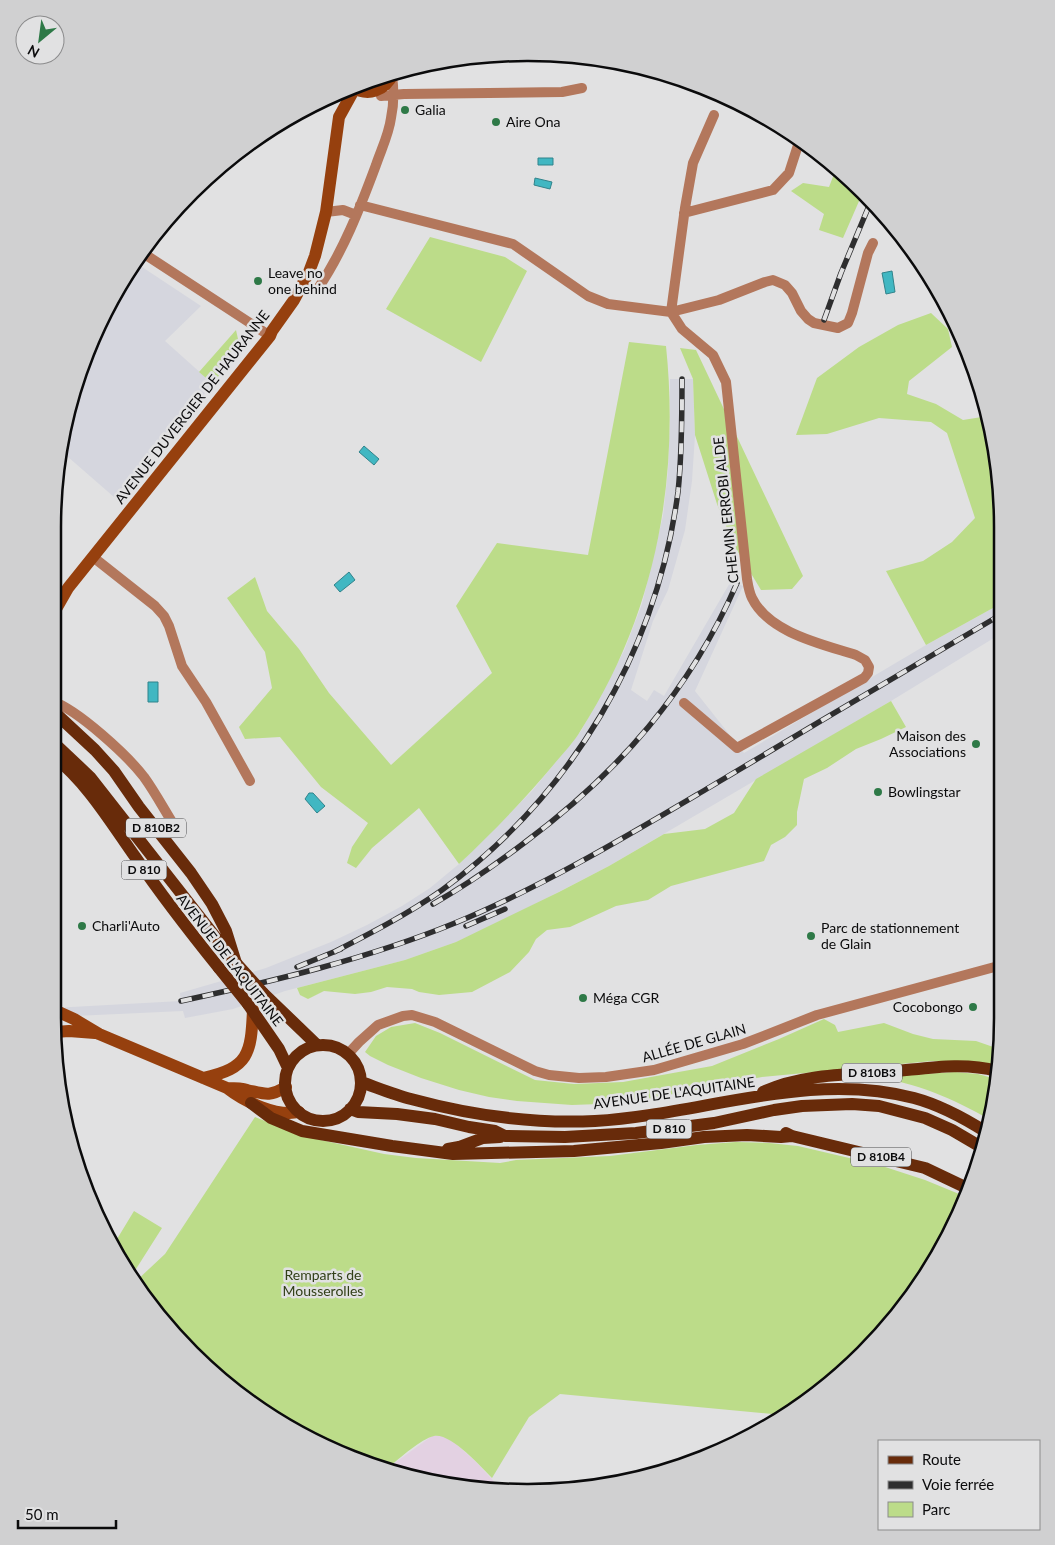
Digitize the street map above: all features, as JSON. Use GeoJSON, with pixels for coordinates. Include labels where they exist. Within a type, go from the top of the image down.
{"type":"FeatureCollection","features":[{"type":"Feature","properties":{"kind":"main road"},"geometry":{"type":"LineString","coordinates":[[362,92],[379,93],[388,83]]}},
{"type":"Feature","properties":{"kind":"main road","name":"AVENUE DUVERGIER DE HAURANNE"},"geometry":{"type":"LineString","coordinates":[[61,600],[68,588],[270,336],[294,300],[309,272],[319,242],[326,212],[339,117],[349,97]]}},
{"type":"Feature","properties":{"kind":"main road","name":"D 810B2"},"geometry":{"type":"LineString","coordinates":[[61,718],[95,750],[114,771],[191,873],[212,904],[226,931],[236,963]]}},
{"type":"Feature","properties":{"kind":"main road","name":"AVENUE DE L'AQUITAINE"},"geometry":{"type":"LineString","coordinates":[[61,750],[90,777],[236,963],[263,993],[317,1045]]}},
{"type":"Feature","properties":{"kind":"main road","name":"AVENUE DE L'AQUITAINE"},"geometry":{"type":"LineString","coordinates":[[61,763],[91,796],[173,911],[251,1007],[279,1049],[288,1068]]}},
{"type":"Feature","properties":{"kind":"main road"},"geometry":{"type":"LineString","coordinates":[[203,1078],[224,1073],[244,1059],[252,1041],[251,1007]]}},
{"type":"Feature","properties":{"kind":"main road"},"geometry":{"type":"LineString","coordinates":[[61,1014],[74,1019],[99,1034],[227,1088],[242,1100],[282,1113],[299,1112]]}},
{"type":"Feature","properties":{"kind":"main road"},"geometry":{"type":"LineString","coordinates":[[61,1031],[99,1034]]}},
{"type":"Feature","properties":{"kind":"main road"},"geometry":{"type":"LineString","coordinates":[[317,1045],[339,1048],[348,1054],[360,1072],[361,1082],[360,1092],[350,1109],[339,1117],[325,1120],[312,1118],[299,1112],[293,1105],[286,1087],[288,1068],[295,1058],[305,1050],[317,1045]]}},
{"type":"Feature","properties":{"kind":"main road","name":"D 810B3"},"geometry":{"type":"LineString","coordinates":[[750,1098],[779,1084],[809,1078],[949,1065],[991,1070]]}},
{"type":"Feature","properties":{"kind":"main road","name":"AVENUE DE L'AQUITAINE"},"geometry":{"type":"LineString","coordinates":[[361,1082],[411,1099],[498,1117],[543,1121],[596,1121],[816,1089],[865,1090],[916,1098],[958,1116],[980,1129]]}},
{"type":"Feature","properties":{"kind":"main road"},"geometry":{"type":"LineString","coordinates":[[227,1088],[246,1089],[260,1094],[269,1094],[286,1087]]}},
{"type":"Feature","properties":{"kind":"main road"},"geometry":{"type":"LineString","coordinates":[[251,1103],[271,1118],[302,1130],[392,1146],[453,1154],[574,1151],[704,1137],[747,1135],[792,1136]]}},
{"type":"Feature","properties":{"kind":"main road","name":"D 810"},"geometry":{"type":"LineString","coordinates":[[350,1109],[358,1112],[396,1114],[495,1130],[505,1136],[538,1138],[603,1136],[714,1123],[802,1106],[852,1104],[879,1106],[925,1118],[952,1130],[976,1144]]}},
{"type":"Feature","properties":{"kind":"main road","name":"D 810B4"},"geometry":{"type":"LineString","coordinates":[[714,1123],[726,1128],[747,1127],[782,1130],[792,1136],[925,1168],[962,1186]]}},
{"type":"Feature","properties":{"kind":"main road"},"geometry":{"type":"LineString","coordinates":[[440,1151],[459,1147],[483,1138],[505,1136]]}},
{"type":"Feature","properties":{"kind":"street"},"geometry":{"type":"LineString","coordinates":[[317,290],[335,262],[356,215],[388,131],[394,95],[393,81]]}},
{"type":"Feature","properties":{"kind":"street"},"geometry":{"type":"LineString","coordinates":[[379,93],[394,95],[562,92],[582,88]]}},
{"type":"Feature","properties":{"kind":"street"},"geometry":{"type":"LineString","coordinates":[[379,93],[384,98],[392,115]]}},
{"type":"Feature","properties":{"kind":"street"},"geometry":{"type":"LineString","coordinates":[[671,312],[684,213],[693,163],[714,115]]}},
{"type":"Feature","properties":{"kind":"street"},"geometry":{"type":"LineString","coordinates":[[684,213],[773,190],[789,173],[797,148]]}},
{"type":"Feature","properties":{"kind":"street"},"geometry":{"type":"LineString","coordinates":[[360,205],[513,244],[588,296],[608,304],[671,312],[719,300],[773,280],[784,285],[792,293],[801,312],[808,319],[838,328],[848,323],[852,314],[868,253],[873,243]]}},
{"type":"Feature","properties":{"kind":"street"},"geometry":{"type":"LineString","coordinates":[[326,212],[342,210],[356,215]]}},
{"type":"Feature","properties":{"kind":"street"},"geometry":{"type":"LineString","coordinates":[[149,257],[270,336]]}},
{"type":"Feature","properties":{"kind":"street","name":"CHEMIN ERROBI ALDE"},"geometry":{"type":"LineString","coordinates":[[671,312],[682,328],[713,355],[726,382],[747,579],[751,597],[760,609],[783,629],[856,655],[865,660],[869,667],[868,673],[864,678],[737,748],[684,704]]}},
{"type":"Feature","properties":{"kind":"street"},"geometry":{"type":"LineString","coordinates":[[93,557],[155,606],[164,616],[182,666],[206,702],[250,781]]}},
{"type":"Feature","properties":{"kind":"street"},"geometry":{"type":"LineString","coordinates":[[61,705],[74,711],[127,758],[143,777],[179,833]]}},
{"type":"Feature","properties":{"kind":"street","name":"ALLÉE DE GLAIN"},"geometry":{"type":"LineString","coordinates":[[348,1054],[378,1024],[403,1016],[412,1016],[435,1022],[535,1071],[548,1075],[579,1078],[606,1077],[654,1070],[743,1044],[817,1015],[994,967]]}},
{"type":"Feature","properties":{"kind":"shaded area"},"geometry":{"type":"Polygon","coordinates":[[[141,266],[201,306],[165,341],[213,384],[114,497],[67,456],[77,407],[97,349],[109,321],[141,266]]]}},
{"type":"Feature","properties":{"kind":"shaded area"},"geometry":{"type":"Polygon","coordinates":[[[670,379],[693,379],[695,435],[692,481],[685,530],[668,590],[653,621],[631,690],[647,701],[654,690],[664,696],[731,581],[743,586],[695,691],[744,753],[926,645],[994,607],[994,638],[891,701],[609,866],[508,918],[456,942],[405,960],[285,991],[233,1009],[185,1018],[183,1011],[61,1017],[61,1008],[181,1001],[180,993],[266,968],[331,942],[367,925],[430,888],[459,864],[532,791],[581,731],[624,651],[642,604],[663,516],[668,471],[670,379]]]}},
{"type":"Feature","properties":{"kind":"shaded area"},"geometry":{"type":"Polygon","coordinates":[[[432,1436],[444,1436],[454,1442],[476,1462],[495,1483],[437,1475],[393,1464],[432,1436]]]}},
{"type":"Feature","properties":{"kind":"green space"},"geometry":{"type":"Polygon","coordinates":[[[833,176],[859,200],[843,238],[819,230],[824,214],[791,191],[803,183],[829,187],[833,176]]]}},
{"type":"Feature","properties":{"kind":"green space"},"geometry":{"type":"Polygon","coordinates":[[[430,237],[505,257],[527,271],[481,362],[386,309],[430,237]]]}},
{"type":"Feature","properties":{"kind":"green space"},"geometry":{"type":"Polygon","coordinates":[[[931,313],[948,329],[952,347],[909,381],[907,394],[936,404],[963,420],[980,417],[990,467],[993,497],[994,607],[926,645],[886,571],[923,561],[952,542],[975,518],[947,433],[931,422],[879,418],[827,434],[796,435],[817,378],[859,347],[898,325],[931,313]]]}},
{"type":"Feature","properties":{"kind":"green space"},"geometry":{"type":"Polygon","coordinates":[[[236,330],[238,339],[213,384],[199,372],[236,330]]]}},
{"type":"Feature","properties":{"kind":"green space"},"geometry":{"type":"Polygon","coordinates":[[[629,342],[666,346],[669,447],[665,497],[656,546],[644,594],[627,640],[606,686],[569,747],[520,802],[459,864],[419,808],[372,848],[356,868],[347,863],[352,847],[368,823],[321,787],[280,737],[245,739],[239,727],[272,688],[265,652],[227,598],[255,577],[267,611],[299,649],[329,693],[391,765],[492,673],[456,606],[497,543],[588,555],[629,342]]]}},
{"type":"Feature","properties":{"kind":"green space"},"geometry":{"type":"Polygon","coordinates":[[[680,348],[696,350],[803,576],[792,589],[761,590],[735,547],[717,504],[695,435],[693,379],[680,348]]]}},
{"type":"Feature","properties":{"kind":"green space"},"geometry":{"type":"Polygon","coordinates":[[[891,701],[906,727],[856,749],[827,768],[804,779],[797,812],[797,825],[785,837],[771,845],[764,861],[671,886],[648,900],[616,906],[570,927],[547,930],[536,939],[529,952],[510,972],[472,992],[439,995],[412,989],[387,987],[355,994],[324,991],[308,999],[300,995],[297,988],[405,960],[456,942],[559,892],[664,834],[705,829],[734,813],[756,779],[891,701]]]}},
{"type":"Feature","properties":{"kind":"green space"},"geometry":{"type":"Polygon","coordinates":[[[824,1019],[835,1025],[838,1032],[884,1023],[933,1039],[976,1041],[993,1048],[991,1065],[932,1061],[762,1077],[626,1103],[572,1105],[517,1101],[459,1090],[388,1065],[365,1052],[376,1036],[391,1027],[415,1023],[440,1033],[535,1080],[574,1084],[623,1082],[712,1066],[824,1019]]]}},
{"type":"Feature","properties":{"kind":"green space"},"geometry":{"type":"Polygon","coordinates":[[[955,1072],[990,1077],[983,1116],[963,1105],[919,1087],[874,1077],[955,1072]]]}},
{"type":"Feature","properties":{"kind":"green space","name":"Remparts de Mousserolles"},"geometry":{"type":"Polygon","coordinates":[[[255,1117],[312,1138],[384,1154],[416,1158],[500,1163],[516,1160],[610,1156],[736,1142],[798,1146],[879,1165],[925,1180],[959,1194],[946,1224],[915,1277],[878,1325],[835,1368],[772,1414],[560,1394],[529,1417],[492,1478],[465,1451],[441,1436],[434,1436],[423,1441],[393,1464],[321,1436],[268,1405],[220,1368],[198,1347],[177,1325],[140,1277],[165,1254],[255,1117]]]}},
{"type":"Feature","properties":{"kind":"green space"},"geometry":{"type":"Polygon","coordinates":[[[134,1211],[162,1228],[136,1269],[117,1239],[134,1211]]]}},
{"type":"Feature","properties":{"kind":"water"},"geometry":{"type":"Polygon","coordinates":[[[538,158],[553,158],[553,165],[538,165],[538,158]]]}},
{"type":"Feature","properties":{"kind":"water"},"geometry":{"type":"Polygon","coordinates":[[[535,178],[552,182],[550,189],[534,185],[535,178]]]}},
{"type":"Feature","properties":{"kind":"water"},"geometry":{"type":"Polygon","coordinates":[[[892,271],[895,292],[886,294],[882,273],[892,271]]]}},
{"type":"Feature","properties":{"kind":"water"},"geometry":{"type":"Polygon","coordinates":[[[364,446],[379,459],[374,465],[359,452],[364,446]]]}},
{"type":"Feature","properties":{"kind":"water"},"geometry":{"type":"Polygon","coordinates":[[[349,572],[355,580],[340,592],[334,585],[349,572]]]}},
{"type":"Feature","properties":{"kind":"water"},"geometry":{"type":"Polygon","coordinates":[[[148,682],[158,682],[158,702],[148,702],[148,682]]]}},
{"type":"Feature","properties":{"kind":"water"},"geometry":{"type":"Polygon","coordinates":[[[309,793],[313,793],[325,806],[317,813],[305,799],[309,793]]]}},
{"type":"Feature","properties":{"kind":"railway"},"geometry":{"type":"LineString","coordinates":[[824,320],[868,209]]}},
{"type":"Feature","properties":{"kind":"railway"},"geometry":{"type":"LineString","coordinates":[[334,952],[429,899],[489,852],[531,810],[568,764],[601,715],[628,663],[651,608],[667,551],[678,492],[682,436],[682,379]]}},
{"type":"Feature","properties":{"kind":"railway"},"geometry":{"type":"LineString","coordinates":[[433,904],[480,875],[524,843],[590,788],[620,758],[674,694],[697,659],[737,583]]}},
{"type":"Feature","properties":{"kind":"railway"},"geometry":{"type":"LineString","coordinates":[[181,1001],[285,977],[388,948],[488,909],[553,877],[616,842],[994,619]]}},
{"type":"Feature","properties":{"kind":"railway"},"geometry":{"type":"LineString","coordinates":[[466,926],[505,909]]}},
{"type":"Feature","properties":{"kind":"railway"},"geometry":{"type":"LineString","coordinates":[[297,967],[341,949]]}},
{"type":"Feature","properties":{"kind":"place","name":"Galia"},"geometry":{"type":"Point","coordinates":[405,110]}},
{"type":"Feature","properties":{"kind":"place","name":"Aire Ona"},"geometry":{"type":"Point","coordinates":[496,122]}},
{"type":"Feature","properties":{"kind":"place","name":"Leave no one behind"},"geometry":{"type":"Point","coordinates":[258,281]}},
{"type":"Feature","properties":{"kind":"place","name":"Maison des Associations"},"geometry":{"type":"Point","coordinates":[976,744]}},
{"type":"Feature","properties":{"kind":"place","name":"Bowlingstar"},"geometry":{"type":"Point","coordinates":[878,792]}},
{"type":"Feature","properties":{"kind":"place","name":"Charli'Auto"},"geometry":{"type":"Point","coordinates":[82,926]}},
{"type":"Feature","properties":{"kind":"place","name":"Parc de stationnement de Glain"},"geometry":{"type":"Point","coordinates":[811,936]}},
{"type":"Feature","properties":{"kind":"place","name":"Méga CGR"},"geometry":{"type":"Point","coordinates":[583,998]}},
{"type":"Feature","properties":{"kind":"place","name":"Cocobongo"},"geometry":{"type":"Point","coordinates":[973,1007]}}]}
